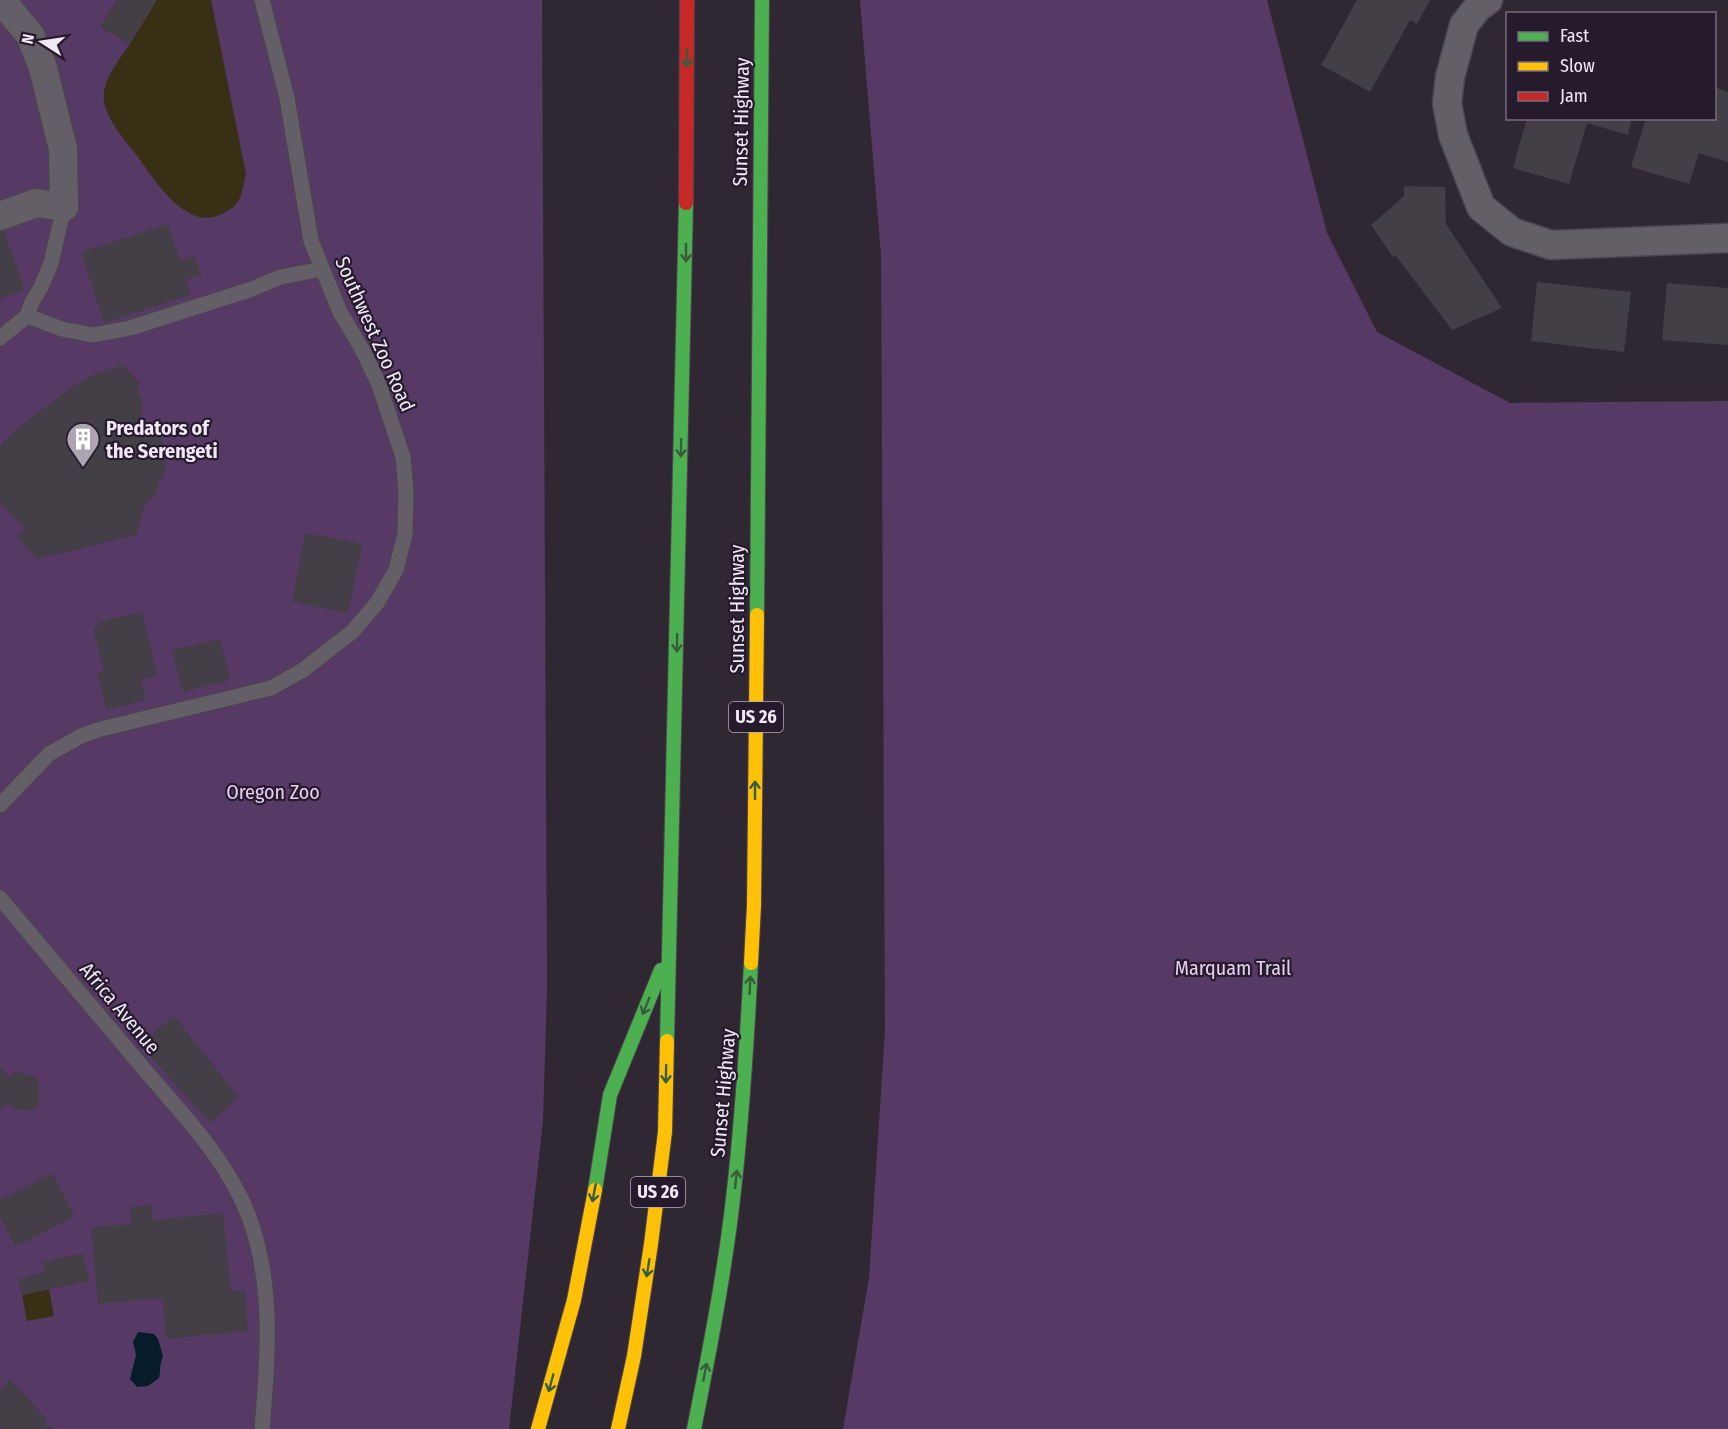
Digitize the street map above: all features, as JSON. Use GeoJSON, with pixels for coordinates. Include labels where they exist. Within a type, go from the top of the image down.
{"type":"FeatureCollection","features":[{"type":"Feature","properties":{"kind":"highway","name":"US 26"},"geometry":{"type":"LineString","coordinates":[[618,1429],[650,1261],[665,1132],[686,273],[687,0]]}},
{"type":"Feature","properties":{"kind":"highway","name":"Sunset Highway"},"geometry":{"type":"LineString","coordinates":[[694,1429],[718,1305],[733,1201],[745,1086],[754,905],[762,0]]}},
{"type":"Feature","properties":{"kind":"highway"},"geometry":{"type":"LineString","coordinates":[[538,1429],[574,1300],[610,1095],[669,952]]}},
{"type":"Feature","properties":{"kind":"street"},"geometry":{"type":"LineString","coordinates":[[0,216],[36,203],[64,207],[63,149],[43,68],[30,35],[1,0]]}},
{"type":"Feature","properties":{"kind":"street"},"geometry":{"type":"LineString","coordinates":[[1488,0],[1478,7],[1464,25],[1450,77],[1448,103],[1453,135],[1481,207],[1512,232],[1551,245],[1728,238]]}},
{"type":"Feature","properties":{"kind":"lane","name":"Southwest Zoo Road"},"geometry":{"type":"LineString","coordinates":[[0,806],[49,754],[83,735],[271,688],[303,670],[352,632],[377,603],[396,570],[405,534],[406,491],[403,457],[379,385],[363,351],[340,312],[311,241],[287,98],[261,0]]}},
{"type":"Feature","properties":{"kind":"lane"},"geometry":{"type":"LineString","coordinates":[[0,338],[27,316],[32,302],[42,287],[51,263],[64,207]]}},
{"type":"Feature","properties":{"kind":"lane"},"geometry":{"type":"LineString","coordinates":[[27,316],[62,329],[93,335],[141,325],[282,277],[322,269]]}},
{"type":"Feature","properties":{"kind":"lane","name":"Africa Avenue"},"geometry":{"type":"LineString","coordinates":[[0,898],[208,1146],[238,1193],[249,1217],[258,1249],[267,1317],[266,1381],[262,1429]]}},
{"type":"Feature","properties":{"kind":"green space","name":"Oregon Zoo"},"geometry":{"type":"Polygon","coordinates":[[[0,0],[542,0],[547,987],[543,1121],[509,1429],[0,1429],[0,0]]]}},
{"type":"Feature","properties":{"kind":"green space","name":"Marquam Trail"},"geometry":{"type":"Polygon","coordinates":[[[860,0],[1267,0],[1327,233],[1377,332],[1510,403],[1728,401],[1728,1429],[843,1429],[869,1278],[885,1030],[881,255],[860,0]]]}},
{"type":"Feature","properties":{"kind":"sand"},"geometry":{"type":"Polygon","coordinates":[[[117,0],[211,0],[246,174],[239,200],[231,209],[217,216],[205,218],[193,215],[182,208],[161,188],[109,117],[104,102],[105,86],[130,44],[101,27],[117,0]]]}},
{"type":"Feature","properties":{"kind":"sand"},"geometry":{"type":"Polygon","coordinates":[[[49,1289],[54,1316],[27,1321],[22,1295],[49,1289]]]}},
{"type":"Feature","properties":{"kind":"water"},"geometry":{"type":"Polygon","coordinates":[[[138,1332],[154,1334],[158,1339],[163,1356],[159,1378],[148,1386],[137,1387],[130,1379],[136,1355],[133,1342],[138,1332]]]}},
{"type":"Feature","properties":{"kind":"building"},"geometry":{"type":"Polygon","coordinates":[[[117,0],[157,0],[130,44],[101,27],[117,0]]]}},
{"type":"Feature","properties":{"kind":"building"},"geometry":{"type":"Polygon","coordinates":[[[1357,0],[1430,0],[1417,24],[1410,20],[1370,92],[1321,65],[1357,0]]]}},
{"type":"Feature","properties":{"kind":"building"},"geometry":{"type":"Polygon","coordinates":[[[1716,88],[1728,92],[1728,162],[1699,153],[1689,184],[1631,167],[1645,120],[1716,120],[1716,88]]]}},
{"type":"Feature","properties":{"kind":"building"},"geometry":{"type":"Polygon","coordinates":[[[1526,120],[1632,120],[1628,135],[1587,123],[1569,184],[1513,168],[1526,120]]]}},
{"type":"Feature","properties":{"kind":"building"},"geometry":{"type":"Polygon","coordinates":[[[1404,186],[1445,187],[1446,224],[1502,308],[1452,330],[1396,256],[1393,257],[1371,225],[1404,196],[1404,186]]]}},
{"type":"Feature","properties":{"kind":"building"},"geometry":{"type":"Polygon","coordinates":[[[168,224],[180,261],[195,256],[201,275],[186,280],[191,295],[104,323],[81,252],[168,224]]]}},
{"type":"Feature","properties":{"kind":"building"},"geometry":{"type":"Polygon","coordinates":[[[2,226],[25,290],[0,299],[0,227],[2,226]]]}},
{"type":"Feature","properties":{"kind":"building"},"geometry":{"type":"Polygon","coordinates":[[[1537,282],[1631,292],[1624,352],[1531,341],[1537,282]]]}},
{"type":"Feature","properties":{"kind":"building"},"geometry":{"type":"Polygon","coordinates":[[[1667,283],[1728,288],[1728,345],[1662,340],[1667,283]]]}},
{"type":"Feature","properties":{"kind":"building","name":"Predators of the Serengeti"},"geometry":{"type":"Polygon","coordinates":[[[123,365],[140,383],[136,389],[142,398],[142,420],[162,440],[167,457],[163,479],[159,479],[157,492],[144,506],[136,535],[37,559],[17,537],[25,528],[0,504],[0,446],[16,429],[76,384],[93,375],[123,365]]]}},
{"type":"Feature","properties":{"kind":"building"},"geometry":{"type":"Polygon","coordinates":[[[305,533],[362,544],[348,613],[292,602],[305,533]]]}},
{"type":"Feature","properties":{"kind":"building"},"geometry":{"type":"Polygon","coordinates":[[[142,612],[157,676],[141,680],[146,700],[106,710],[97,672],[104,671],[93,628],[98,627],[97,622],[142,612]]]}},
{"type":"Feature","properties":{"kind":"building"},"geometry":{"type":"Polygon","coordinates":[[[220,639],[230,680],[183,692],[172,650],[220,639]]]}},
{"type":"Feature","properties":{"kind":"building"},"geometry":{"type":"Polygon","coordinates":[[[174,1016],[239,1097],[210,1123],[139,1044],[174,1016]]]}},
{"type":"Feature","properties":{"kind":"building"},"geometry":{"type":"Polygon","coordinates":[[[0,1067],[9,1077],[15,1072],[34,1076],[39,1082],[39,1104],[33,1110],[14,1109],[8,1103],[0,1110],[0,1067]]]}},
{"type":"Feature","properties":{"kind":"building"},"geometry":{"type":"Polygon","coordinates":[[[52,1173],[75,1216],[16,1247],[0,1217],[0,1200],[52,1173]]]}},
{"type":"Feature","properties":{"kind":"building"},"geometry":{"type":"Polygon","coordinates":[[[152,1205],[153,1220],[223,1213],[231,1291],[245,1290],[248,1331],[166,1339],[163,1298],[98,1304],[91,1227],[131,1224],[130,1207],[152,1205]]]}},
{"type":"Feature","properties":{"kind":"building"},"geometry":{"type":"Polygon","coordinates":[[[83,1253],[89,1281],[22,1295],[18,1279],[45,1272],[42,1262],[83,1253]]]}},
{"type":"Feature","properties":{"kind":"building"},"geometry":{"type":"Polygon","coordinates":[[[10,1379],[48,1421],[44,1424],[58,1429],[3,1429],[0,1425],[0,1391],[10,1379]]]}},
{"type":"Feature","properties":{"kind":"traffic: fast"},"geometry":{"type":"LineString","coordinates":[[757,615],[762,0]]}},
{"type":"Feature","properties":{"kind":"traffic: fast"},"geometry":{"type":"LineString","coordinates":[[667,1041],[686,203]]}},
{"type":"Feature","properties":{"kind":"traffic: fast"},"geometry":{"type":"LineString","coordinates":[[694,1429],[721,1286],[733,1199],[744,1081],[751,963]]}},
{"type":"Feature","properties":{"kind":"traffic: fast"},"geometry":{"type":"LineString","coordinates":[[595,1190],[610,1095],[661,970]]}},
{"type":"Feature","properties":{"kind":"traffic: slow"},"geometry":{"type":"LineString","coordinates":[[751,963],[754,905],[757,615]]}},
{"type":"Feature","properties":{"kind":"traffic: slow"},"geometry":{"type":"LineString","coordinates":[[618,1429],[634,1356],[651,1244],[665,1132],[667,1041]]}},
{"type":"Feature","properties":{"kind":"traffic: slow"},"geometry":{"type":"LineString","coordinates":[[538,1429],[574,1300],[595,1190]]}},
{"type":"Feature","properties":{"kind":"traffic: jam"},"geometry":{"type":"LineString","coordinates":[[686,203],[687,0]]}},
{"type":"Feature","properties":{"kind":"place","name":"Predators of the Serengeti"},"geometry":{"type":"Point","coordinates":[83,468]}}]}
